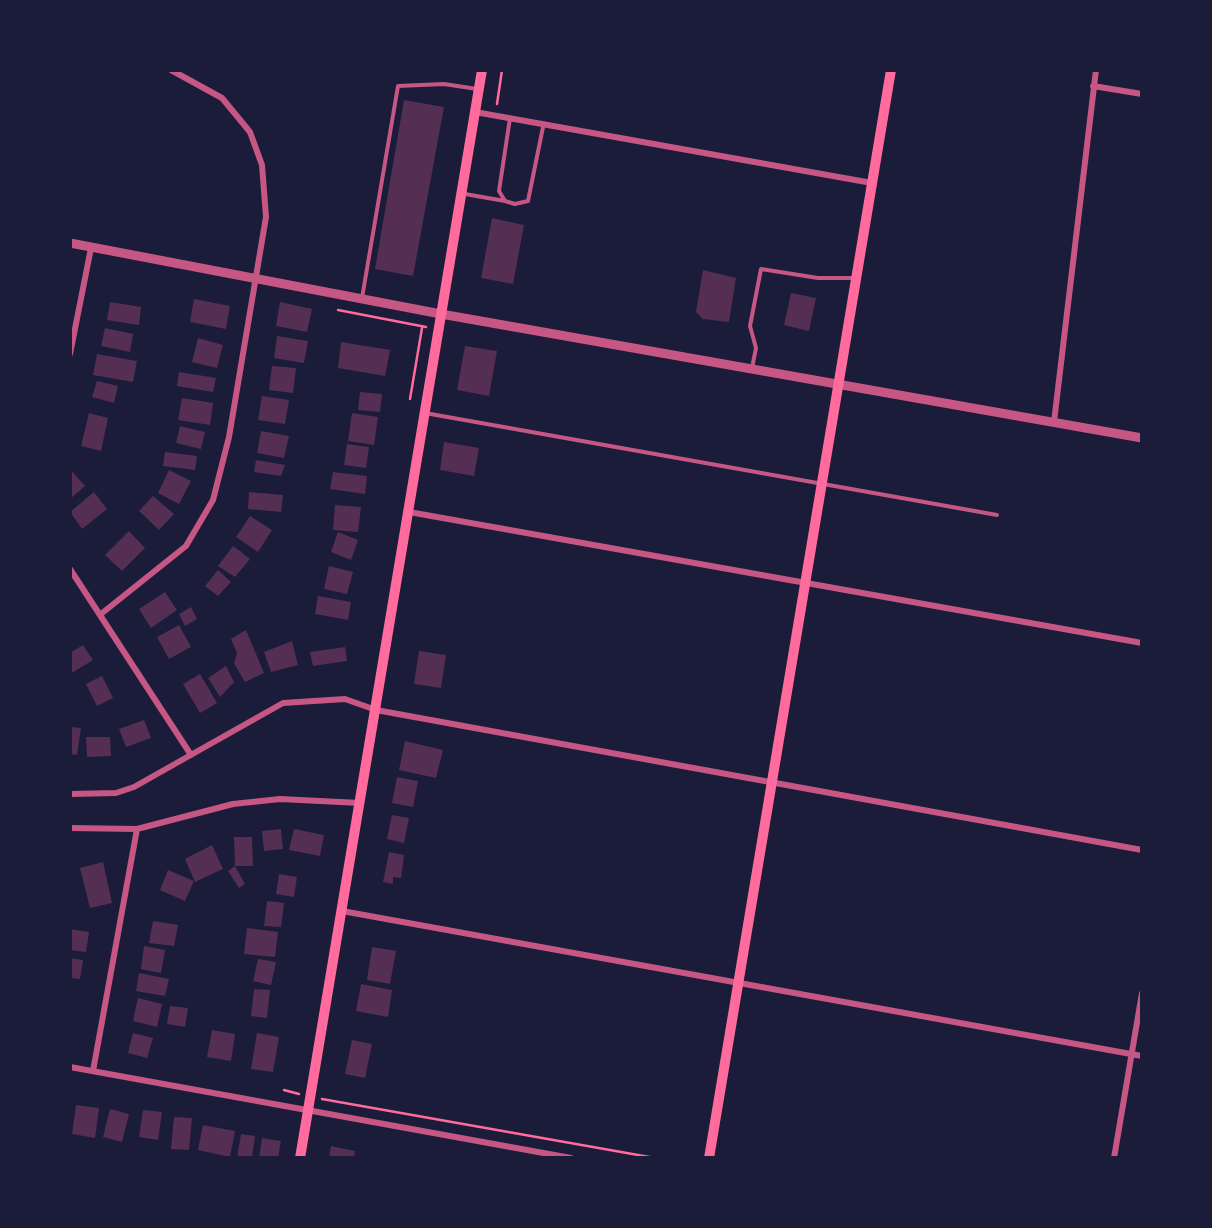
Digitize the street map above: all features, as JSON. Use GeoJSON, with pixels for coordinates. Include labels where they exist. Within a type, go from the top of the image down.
{"type":"FeatureCollection","features":[{"type":"Feature","properties":{"kind":"main road"},"geometry":{"type":"LineString","coordinates":[[300,1158],[482,70]]}},
{"type":"Feature","properties":{"kind":"main road"},"geometry":{"type":"LineString","coordinates":[[709,1158],[891,70]]}},
{"type":"Feature","properties":{"kind":"street"},"geometry":{"type":"LineString","coordinates":[[101,614],[186,546],[213,500],[258,278],[266,217],[256,146],[222,98],[171,70]]}},
{"type":"Feature","properties":{"kind":"street"},"geometry":{"type":"LineString","coordinates":[[1054,422],[1096,70]]}},
{"type":"Feature","properties":{"kind":"street"},"geometry":{"type":"LineString","coordinates":[[1093,86],[1142,94]]}},
{"type":"Feature","properties":{"kind":"street"},"geometry":{"type":"LineString","coordinates":[[474,112],[872,183]]}},
{"type":"Feature","properties":{"kind":"street"},"geometry":{"type":"LineString","coordinates":[[70,243],[440,314],[1142,438]]}},
{"type":"Feature","properties":{"kind":"street"},"geometry":{"type":"LineString","coordinates":[[70,354],[91,247]]}},
{"type":"Feature","properties":{"kind":"street"},"geometry":{"type":"LineString","coordinates":[[409,512],[1142,643]]}},
{"type":"Feature","properties":{"kind":"street"},"geometry":{"type":"LineString","coordinates":[[70,569],[191,756]]}},
{"type":"Feature","properties":{"kind":"street"},"geometry":{"type":"LineString","coordinates":[[70,794],[116,792],[191,756],[263,712],[298,699],[344,700],[376,710],[1142,850]]}},
{"type":"Feature","properties":{"kind":"street"},"geometry":{"type":"LineString","coordinates":[[70,828],[137,829],[250,802],[360,802]]}},
{"type":"Feature","properties":{"kind":"street"},"geometry":{"type":"LineString","coordinates":[[93,1071],[137,829]]}},
{"type":"Feature","properties":{"kind":"street"},"geometry":{"type":"LineString","coordinates":[[342,911],[1142,1056]]}},
{"type":"Feature","properties":{"kind":"street"},"geometry":{"type":"LineString","coordinates":[[1114,1158],[1142,993]]}},
{"type":"Feature","properties":{"kind":"street"},"geometry":{"type":"LineString","coordinates":[[70,1066],[571,1158]]}},
{"type":"Feature","properties":{"kind":"lane"},"geometry":{"type":"LineString","coordinates":[[362,298],[398,86],[444,84],[478,90]]}},
{"type":"Feature","properties":{"kind":"lane"},"geometry":{"type":"LineString","coordinates":[[505,201],[499,191],[510,118]]}},
{"type":"Feature","properties":{"kind":"lane"},"geometry":{"type":"LineString","coordinates":[[461,194],[528,201],[544,124]]}},
{"type":"Feature","properties":{"kind":"lane"},"geometry":{"type":"LineString","coordinates":[[752,368],[756,348],[750,326],[760,269],[818,278],[836,274],[857,278]]}},
{"type":"Feature","properties":{"kind":"lane"},"geometry":{"type":"LineString","coordinates":[[425,414],[996,515]]}},
{"type":"Feature","properties":{"kind":"path"},"geometry":{"type":"LineString","coordinates":[[495,116],[502,70]]}},
{"type":"Feature","properties":{"kind":"path"},"geometry":{"type":"LineString","coordinates":[[338,310],[429,328],[440,314]]}},
{"type":"Feature","properties":{"kind":"path"},"geometry":{"type":"LineString","coordinates":[[410,399],[423,327]]}},
{"type":"Feature","properties":{"kind":"path"},"geometry":{"type":"LineString","coordinates":[[284,1090],[655,1158]]}},
{"type":"Feature","properties":{"kind":"building"},"geometry":{"type":"Polygon","coordinates":[[[404,100],[444,107],[413,276],[375,269],[404,100]]]}},
{"type":"Feature","properties":{"kind":"building"},"geometry":{"type":"Polygon","coordinates":[[[492,218],[524,225],[513,284],[481,278],[492,218]]]}},
{"type":"Feature","properties":{"kind":"building"},"geometry":{"type":"Polygon","coordinates":[[[703,270],[736,278],[729,322],[703,319],[696,312],[703,270]]]}},
{"type":"Feature","properties":{"kind":"building"},"geometry":{"type":"Polygon","coordinates":[[[791,293],[816,298],[809,331],[784,325],[791,293]]]}},
{"type":"Feature","properties":{"kind":"building"},"geometry":{"type":"Polygon","coordinates":[[[194,299],[230,306],[226,329],[190,322],[194,299]]]}},
{"type":"Feature","properties":{"kind":"building"},"geometry":{"type":"Polygon","coordinates":[[[110,302],[141,307],[139,325],[107,320],[110,302]]]}},
{"type":"Feature","properties":{"kind":"building"},"geometry":{"type":"Polygon","coordinates":[[[280,302],[312,309],[307,332],[276,326],[280,302]]]}},
{"type":"Feature","properties":{"kind":"building"},"geometry":{"type":"Polygon","coordinates":[[[105,328],[133,334],[130,352],[101,346],[105,328]]]}},
{"type":"Feature","properties":{"kind":"building"},"geometry":{"type":"Polygon","coordinates":[[[277,336],[308,341],[304,363],[274,358],[277,336]]]}},
{"type":"Feature","properties":{"kind":"building"},"geometry":{"type":"Polygon","coordinates":[[[198,338],[223,345],[217,368],[192,362],[198,338]]]}},
{"type":"Feature","properties":{"kind":"building"},"geometry":{"type":"Polygon","coordinates":[[[341,342],[390,350],[385,376],[338,368],[341,342]]]}},
{"type":"Feature","properties":{"kind":"building"},"geometry":{"type":"Polygon","coordinates":[[[465,346],[497,351],[489,396],[457,390],[465,346]]]}},
{"type":"Feature","properties":{"kind":"building"},"geometry":{"type":"Polygon","coordinates":[[[97,354],[137,361],[133,382],[93,375],[97,354]]]}},
{"type":"Feature","properties":{"kind":"building"},"geometry":{"type":"Polygon","coordinates":[[[272,366],[296,368],[293,393],[269,390],[272,366]]]}},
{"type":"Feature","properties":{"kind":"building"},"geometry":{"type":"Polygon","coordinates":[[[179,372],[216,378],[213,392],[177,386],[179,372]]]}},
{"type":"Feature","properties":{"kind":"building"},"geometry":{"type":"Polygon","coordinates":[[[97,381],[118,386],[114,403],[92,397],[97,381]]]}},
{"type":"Feature","properties":{"kind":"building"},"geometry":{"type":"Polygon","coordinates":[[[360,392],[382,394],[380,412],[358,410],[360,392]]]}},
{"type":"Feature","properties":{"kind":"building"},"geometry":{"type":"Polygon","coordinates":[[[262,396],[289,400],[285,424],[258,420],[262,396]]]}},
{"type":"Feature","properties":{"kind":"building"},"geometry":{"type":"Polygon","coordinates":[[[182,398],[213,403],[210,425],[178,420],[182,398]]]}},
{"type":"Feature","properties":{"kind":"building"},"geometry":{"type":"Polygon","coordinates":[[[89,413],[108,418],[101,451],[81,446],[89,413]]]}},
{"type":"Feature","properties":{"kind":"building"},"geometry":{"type":"Polygon","coordinates":[[[352,413],[378,417],[374,445],[348,441],[352,413]]]}},
{"type":"Feature","properties":{"kind":"building"},"geometry":{"type":"Polygon","coordinates":[[[180,426],[205,432],[201,449],[176,443],[180,426]]]}},
{"type":"Feature","properties":{"kind":"building"},"geometry":{"type":"Polygon","coordinates":[[[261,431],[289,436],[284,458],[257,453],[261,431]]]}},
{"type":"Feature","properties":{"kind":"building"},"geometry":{"type":"Polygon","coordinates":[[[444,442],[479,448],[474,476],[440,470],[444,442]]]}},
{"type":"Feature","properties":{"kind":"building"},"geometry":{"type":"Polygon","coordinates":[[[347,444],[369,447],[366,468],[344,465],[347,444]]]}},
{"type":"Feature","properties":{"kind":"building"},"geometry":{"type":"Polygon","coordinates":[[[165,452],[197,456],[195,470],[163,466],[165,452]]]}},
{"type":"Feature","properties":{"kind":"building"},"geometry":{"type":"Polygon","coordinates":[[[256,460],[285,465],[281,476],[254,472],[256,460]]]}},
{"type":"Feature","properties":{"kind":"building"},"geometry":{"type":"Polygon","coordinates":[[[70,469],[85,486],[70,499],[70,469]]]}},
{"type":"Feature","properties":{"kind":"building"},"geometry":{"type":"Polygon","coordinates":[[[169,470],[191,481],[179,504],[158,493],[169,470]]]}},
{"type":"Feature","properties":{"kind":"building"},"geometry":{"type":"Polygon","coordinates":[[[333,472],[367,476],[365,494],[330,489],[333,472]]]}},
{"type":"Feature","properties":{"kind":"building"},"geometry":{"type":"Polygon","coordinates":[[[94,492],[107,509],[82,529],[70,512],[94,492]]]}},
{"type":"Feature","properties":{"kind":"building"},"geometry":{"type":"Polygon","coordinates":[[[249,492],[283,495],[281,512],[248,509],[249,492]]]}},
{"type":"Feature","properties":{"kind":"building"},"geometry":{"type":"Polygon","coordinates":[[[153,496],[174,514],[159,530],[139,511],[153,496]]]}},
{"type":"Feature","properties":{"kind":"building"},"geometry":{"type":"Polygon","coordinates":[[[335,505],[361,507],[358,532],[333,530],[335,505]]]}},
{"type":"Feature","properties":{"kind":"building"},"geometry":{"type":"Polygon","coordinates":[[[250,516],[272,530],[258,552],[236,537],[250,516]]]}},
{"type":"Feature","properties":{"kind":"building"},"geometry":{"type":"Polygon","coordinates":[[[129,531],[145,548],[122,571],[105,555],[129,531]]]}},
{"type":"Feature","properties":{"kind":"building"},"geometry":{"type":"Polygon","coordinates":[[[338,532],[358,540],[351,560],[331,552],[338,532]]]}},
{"type":"Feature","properties":{"kind":"building"},"geometry":{"type":"Polygon","coordinates":[[[233,546],[250,559],[235,577],[218,566],[233,546]]]}},
{"type":"Feature","properties":{"kind":"building"},"geometry":{"type":"Polygon","coordinates":[[[329,566],[353,572],[347,594],[324,589],[329,566]]]}},
{"type":"Feature","properties":{"kind":"building"},"geometry":{"type":"Polygon","coordinates":[[[218,570],[231,582],[218,596],[205,586],[218,570]]]}},
{"type":"Feature","properties":{"kind":"building"},"geometry":{"type":"Polygon","coordinates":[[[165,592],[177,610],[151,628],[139,609],[165,592]]]}},
{"type":"Feature","properties":{"kind":"building"},"geometry":{"type":"Polygon","coordinates":[[[318,596],[351,602],[348,620],[315,614],[318,596]]]}},
{"type":"Feature","properties":{"kind":"building"},"geometry":{"type":"Polygon","coordinates":[[[191,607],[197,619],[185,626],[179,614],[191,607]]]}},
{"type":"Feature","properties":{"kind":"building"},"geometry":{"type":"Polygon","coordinates":[[[179,625],[191,647],[169,659],[157,637],[179,625]]]}},
{"type":"Feature","properties":{"kind":"building"},"geometry":{"type":"Polygon","coordinates":[[[246,630],[264,673],[245,682],[234,663],[237,653],[231,639],[246,630]]]}},
{"type":"Feature","properties":{"kind":"building"},"geometry":{"type":"Polygon","coordinates":[[[292,641],[298,665],[271,672],[264,652],[292,641]]]}},
{"type":"Feature","properties":{"kind":"building"},"geometry":{"type":"Polygon","coordinates":[[[83,645],[93,660],[70,674],[70,653],[83,645]]]}},
{"type":"Feature","properties":{"kind":"building"},"geometry":{"type":"Polygon","coordinates":[[[345,647],[347,661],[313,666],[310,652],[345,647]]]}},
{"type":"Feature","properties":{"kind":"building"},"geometry":{"type":"Polygon","coordinates":[[[419,651],[446,655],[441,688],[414,684],[419,651]]]}},
{"type":"Feature","properties":{"kind":"building"},"geometry":{"type":"Polygon","coordinates":[[[226,666],[234,682],[220,697],[208,678],[226,666]]]}},
{"type":"Feature","properties":{"kind":"building"},"geometry":{"type":"Polygon","coordinates":[[[200,674],[217,703],[200,713],[183,684],[200,674]]]}},
{"type":"Feature","properties":{"kind":"building"},"geometry":{"type":"Polygon","coordinates":[[[102,676],[113,698],[97,706],[86,684],[102,676]]]}},
{"type":"Feature","properties":{"kind":"building"},"geometry":{"type":"Polygon","coordinates":[[[144,720],[151,738],[126,747],[119,729],[144,720]]]}},
{"type":"Feature","properties":{"kind":"building"},"geometry":{"type":"Polygon","coordinates":[[[70,727],[81,728],[77,755],[70,754],[70,727]]]}},
{"type":"Feature","properties":{"kind":"building"},"geometry":{"type":"Polygon","coordinates":[[[86,737],[110,737],[111,756],[87,757],[86,737]]]}},
{"type":"Feature","properties":{"kind":"building"},"geometry":{"type":"Polygon","coordinates":[[[405,741],[443,750],[436,778],[399,770],[405,741]]]}},
{"type":"Feature","properties":{"kind":"building"},"geometry":{"type":"Polygon","coordinates":[[[397,777],[418,781],[413,807],[392,803],[397,777]]]}},
{"type":"Feature","properties":{"kind":"building"},"geometry":{"type":"Polygon","coordinates":[[[392,815],[409,818],[404,843],[387,839],[392,815]]]}},
{"type":"Feature","properties":{"kind":"building"},"geometry":{"type":"Polygon","coordinates":[[[281,829],[283,849],[264,851],[262,831],[281,829]]]}},
{"type":"Feature","properties":{"kind":"building"},"geometry":{"type":"Polygon","coordinates":[[[294,829],[324,835],[320,856],[289,850],[294,829]]]}},
{"type":"Feature","properties":{"kind":"building"},"geometry":{"type":"Polygon","coordinates":[[[234,837],[252,837],[253,866],[235,866],[234,837]]]}},
{"type":"Feature","properties":{"kind":"building"},"geometry":{"type":"Polygon","coordinates":[[[212,845],[223,869],[195,882],[185,859],[212,845]]]}},
{"type":"Feature","properties":{"kind":"building"},"geometry":{"type":"Polygon","coordinates":[[[389,852],[404,855],[401,878],[393,877],[393,884],[383,882],[389,852]]]}},
{"type":"Feature","properties":{"kind":"building"},"geometry":{"type":"Polygon","coordinates":[[[103,862],[112,903],[90,908],[80,868],[103,862]]]}},
{"type":"Feature","properties":{"kind":"building"},"geometry":{"type":"Polygon","coordinates":[[[235,866],[245,884],[239,888],[228,871],[235,866]]]}},
{"type":"Feature","properties":{"kind":"building"},"geometry":{"type":"Polygon","coordinates":[[[168,870],[194,881],[185,901],[160,890],[168,870]]]}},
{"type":"Feature","properties":{"kind":"building"},"geometry":{"type":"Polygon","coordinates":[[[279,874],[297,877],[294,897],[276,894],[279,874]]]}},
{"type":"Feature","properties":{"kind":"building"},"geometry":{"type":"Polygon","coordinates":[[[267,901],[284,903],[281,927],[264,926],[267,901]]]}},
{"type":"Feature","properties":{"kind":"building"},"geometry":{"type":"Polygon","coordinates":[[[153,921],[178,925],[174,946],[149,943],[153,921]]]}},
{"type":"Feature","properties":{"kind":"building"},"geometry":{"type":"Polygon","coordinates":[[[247,928],[278,932],[275,957],[244,954],[247,928]]]}},
{"type":"Feature","properties":{"kind":"building"},"geometry":{"type":"Polygon","coordinates":[[[70,929],[89,932],[86,952],[70,950],[70,929]]]}},
{"type":"Feature","properties":{"kind":"building"},"geometry":{"type":"Polygon","coordinates":[[[144,946],[165,950],[161,973],[141,969],[144,946]]]}},
{"type":"Feature","properties":{"kind":"building"},"geometry":{"type":"Polygon","coordinates":[[[372,947],[396,951],[390,984],[367,980],[372,947]]]}},
{"type":"Feature","properties":{"kind":"building"},"geometry":{"type":"Polygon","coordinates":[[[70,958],[83,960],[80,979],[70,978],[70,958]]]}},
{"type":"Feature","properties":{"kind":"building"},"geometry":{"type":"Polygon","coordinates":[[[258,959],[276,962],[271,985],[253,981],[258,959]]]}},
{"type":"Feature","properties":{"kind":"building"},"geometry":{"type":"Polygon","coordinates":[[[139,973],[169,979],[165,996],[136,991],[139,973]]]}},
{"type":"Feature","properties":{"kind":"building"},"geometry":{"type":"Polygon","coordinates":[[[361,984],[392,990],[388,1017],[356,1011],[361,984]]]}},
{"type":"Feature","properties":{"kind":"building"},"geometry":{"type":"Polygon","coordinates":[[[254,989],[270,990],[267,1018],[251,1016],[254,989]]]}},
{"type":"Feature","properties":{"kind":"building"},"geometry":{"type":"Polygon","coordinates":[[[138,998],[162,1004],[157,1027],[133,1021],[138,998]]]}},
{"type":"Feature","properties":{"kind":"building"},"geometry":{"type":"Polygon","coordinates":[[[170,1006],[188,1008],[185,1027],[167,1024],[170,1006]]]}},
{"type":"Feature","properties":{"kind":"building"},"geometry":{"type":"Polygon","coordinates":[[[212,1030],[235,1034],[231,1061],[207,1057],[212,1030]]]}},
{"type":"Feature","properties":{"kind":"building"},"geometry":{"type":"Polygon","coordinates":[[[133,1033],[153,1038],[147,1058],[128,1053],[133,1033]]]}},
{"type":"Feature","properties":{"kind":"building"},"geometry":{"type":"Polygon","coordinates":[[[257,1033],[279,1037],[273,1072],[251,1069],[257,1033]]]}},
{"type":"Feature","properties":{"kind":"building"},"geometry":{"type":"Polygon","coordinates":[[[352,1040],[372,1044],[365,1078],[345,1074],[352,1040]]]}},
{"type":"Feature","properties":{"kind":"building"},"geometry":{"type":"Polygon","coordinates":[[[76,1105],[99,1108],[95,1138],[72,1134],[76,1105]]]}},
{"type":"Feature","properties":{"kind":"building"},"geometry":{"type":"Polygon","coordinates":[[[110,1109],[129,1114],[122,1142],[103,1137],[110,1109]]]}},
{"type":"Feature","properties":{"kind":"building"},"geometry":{"type":"Polygon","coordinates":[[[143,1110],[162,1112],[158,1140],[139,1137],[143,1110]]]}},
{"type":"Feature","properties":{"kind":"building"},"geometry":{"type":"Polygon","coordinates":[[[174,1117],[192,1118],[189,1150],[171,1149],[174,1117]]]}},
{"type":"Feature","properties":{"kind":"building"},"geometry":{"type":"Polygon","coordinates":[[[203,1125],[235,1131],[230,1157],[198,1150],[203,1125]]]}},
{"type":"Feature","properties":{"kind":"building"},"geometry":{"type":"Polygon","coordinates":[[[241,1134],[255,1136],[252,1158],[237,1158],[241,1134]]]}},
{"type":"Feature","properties":{"kind":"building"},"geometry":{"type":"Polygon","coordinates":[[[262,1138],[281,1141],[278,1158],[259,1158],[262,1138]]]}},
{"type":"Feature","properties":{"kind":"building"},"geometry":{"type":"Polygon","coordinates":[[[331,1146],[355,1151],[354,1158],[329,1158],[331,1146]]]}}]}
